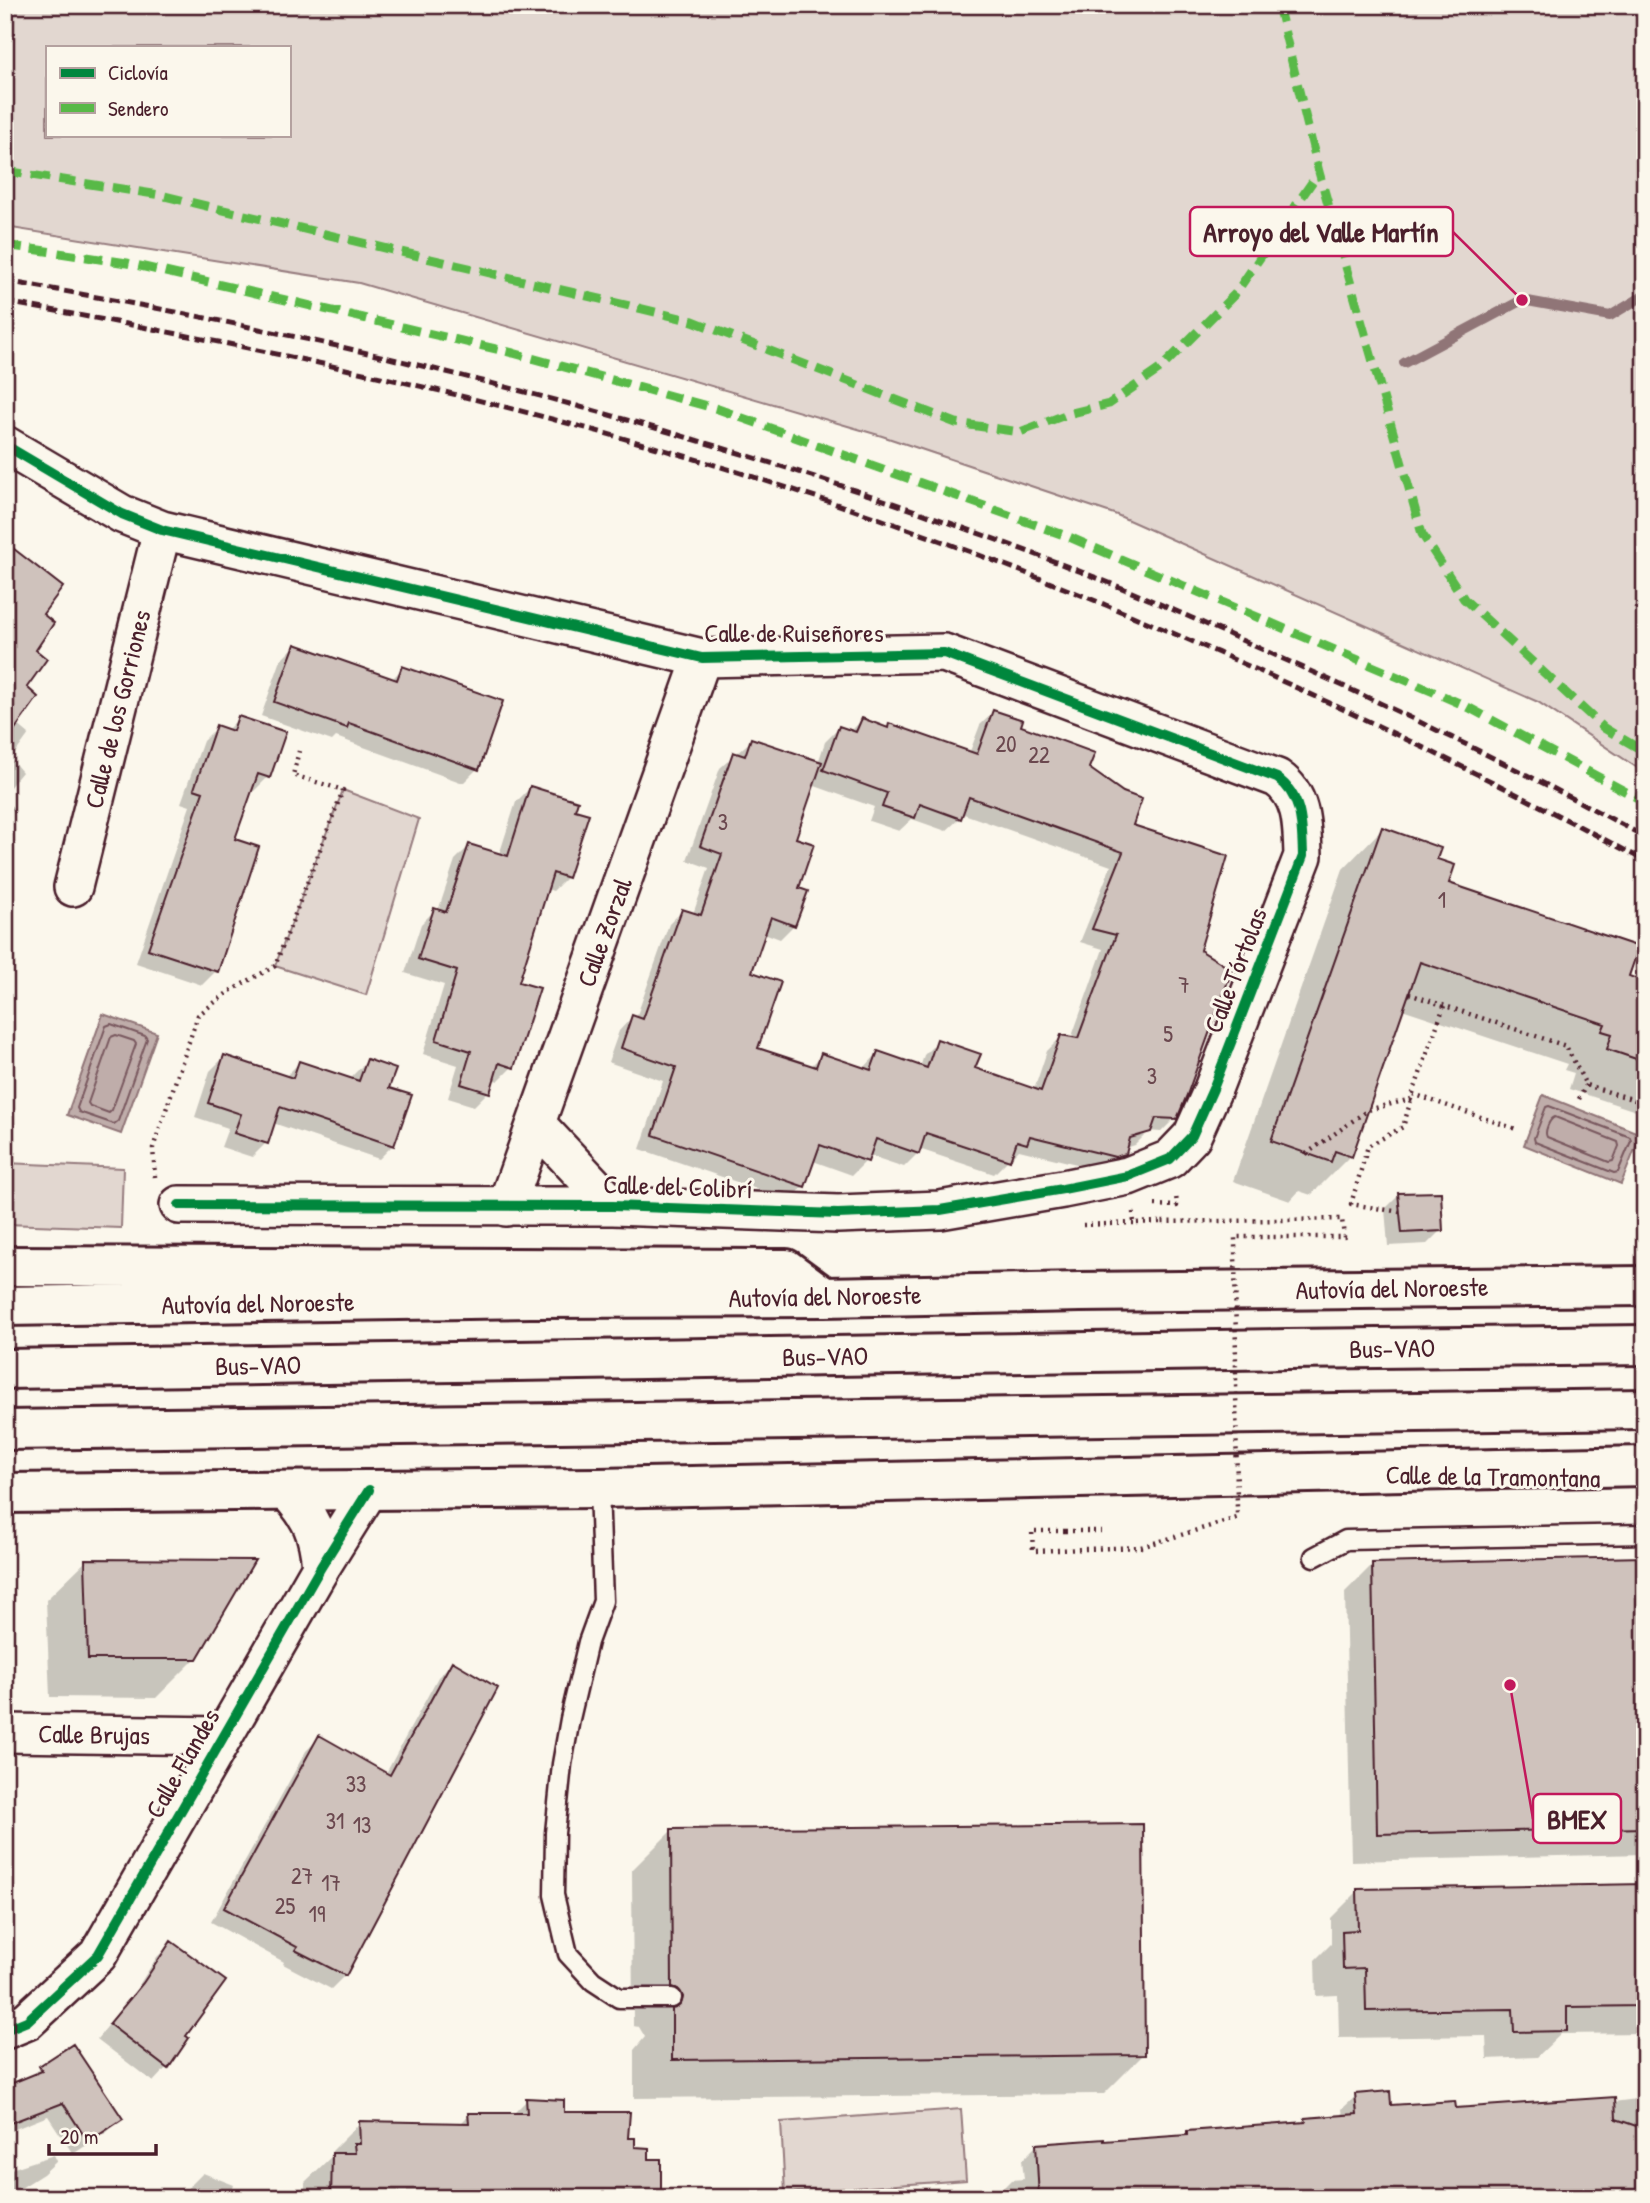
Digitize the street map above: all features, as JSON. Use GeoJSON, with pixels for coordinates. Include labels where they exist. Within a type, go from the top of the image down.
{"type":"FeatureCollection","features":[{"type":"Feature","properties":{"kind":"highway"},"geometry":{"type":"LineString","coordinates":[[5,1266],[786,1269],[824,1297]]}},
{"type":"Feature","properties":{"kind":"highway","name":"Autovía del Noroeste"},"geometry":{"type":"LineString","coordinates":[[5,1307],[530,1298],[824,1297],[1645,1286]]}},
{"type":"Feature","properties":{"kind":"highway","name":"Bus-VAO"},"geometry":{"type":"LineString","coordinates":[[5,1369],[1645,1345]]}},
{"type":"Feature","properties":{"kind":"highway"},"geometry":{"type":"LineString","coordinates":[[5,1430],[1645,1409]]}},
{"type":"Feature","properties":{"kind":"highway"},"geometry":{"type":"LineString","coordinates":[[5,1493],[599,1488],[1645,1466]]}},
{"type":"Feature","properties":{"kind":"street","name":"Calle de Ruiseñores"},"geometry":{"type":"LineString","coordinates":[[5,445],[121,514],[162,530],[702,658],[944,653],[1278,778],[1289,786]]}},
{"type":"Feature","properties":{"kind":"street","name":"Calle de los Gorriones"},"geometry":{"type":"LineString","coordinates":[[73,887],[162,530]]}},
{"type":"Feature","properties":{"kind":"street","name":"Calle Zorzal"},"geometry":{"type":"LineString","coordinates":[[506,1207],[702,658]]}},
{"type":"Feature","properties":{"kind":"street","name":"Calle Tórtolas"},"geometry":{"type":"LineString","coordinates":[[1170,1159],[1192,1136],[1213,1089],[1303,856],[1302,818],[1289,786]]}},
{"type":"Feature","properties":{"kind":"street","name":"Calle del Colibrí"},"geometry":{"type":"LineString","coordinates":[[536,1124],[613,1206]]}},
{"type":"Feature","properties":{"kind":"street","name":"Calle del Colibrí"},"geometry":{"type":"LineString","coordinates":[[179,1205],[613,1206],[838,1214],[940,1210],[1128,1175],[1170,1159]]}},
{"type":"Feature","properties":{"kind":"street","name":"Calle de la Tramontana"},"geometry":{"type":"LineString","coordinates":[[1340,1473],[1645,1479]]}},
{"type":"Feature","properties":{"kind":"street","name":"Calle Flandes"},"geometry":{"type":"LineString","coordinates":[[5,2030],[27,2021],[98,1955],[321,1567],[369,1490]]}},
{"type":"Feature","properties":{"kind":"street"},"geometry":{"type":"LineString","coordinates":[[287,1491],[310,1519],[319,1543],[321,1567]]}},
{"type":"Feature","properties":{"kind":"street","name":"Calle Brujas"},"geometry":{"type":"LineString","coordinates":[[5,1733],[224,1736]]}},
{"type":"Feature","properties":{"kind":"lane"},"geometry":{"type":"LineString","coordinates":[[599,1488],[603,1601],[588,1642],[569,1719],[555,1833],[554,1895],[568,1954],[593,1981],[619,1997],[672,1998]]}},
{"type":"Feature","properties":{"kind":"lane"},"geometry":{"type":"LineString","coordinates":[[1314,1557],[1346,1541],[1645,1534]]}},
{"type":"Feature","properties":{"kind":"path"},"geometry":{"type":"LineString","coordinates":[[179,1205],[155,1179],[152,1153],[198,1015],[230,991],[275,966],[343,790],[293,775],[299,751]]}},
{"type":"Feature","properties":{"kind":"path"},"geometry":{"type":"LineString","coordinates":[[1409,994],[1566,1046],[1586,1085],[1645,1102]]}},
{"type":"Feature","properties":{"kind":"path"},"geometry":{"type":"LineString","coordinates":[[1400,1212],[1350,1204],[1368,1146],[1403,1127],[1444,1006]]}},
{"type":"Feature","properties":{"kind":"path"},"geometry":{"type":"LineString","coordinates":[[1580,1099],[1586,1085]]}},
{"type":"Feature","properties":{"kind":"path"},"geometry":{"type":"LineString","coordinates":[[1306,1154],[1368,1110],[1412,1097],[1516,1129]]}},
{"type":"Feature","properties":{"kind":"path"},"geometry":{"type":"LineString","coordinates":[[1101,1531],[1032,1531],[1033,1551],[1141,1547],[1237,1518],[1235,1237],[1344,1237],[1342,1219],[1160,1222]]}},
{"type":"Feature","properties":{"kind":"path"},"geometry":{"type":"LineString","coordinates":[[1081,1224],[1134,1223]]}},
{"type":"Feature","properties":{"kind":"shaded area"},"geometry":{"type":"Polygon","coordinates":[[[5,5],[1645,5],[1645,773],[1538,702],[1117,515],[882,436],[359,283],[5,227],[5,5]]]}},
{"type":"Feature","properties":{"kind":"shaded area"},"geometry":{"type":"Polygon","coordinates":[[[343,790],[419,819],[366,995],[275,966],[343,790]]]}},
{"type":"Feature","properties":{"kind":"shaded area"},"geometry":{"type":"Polygon","coordinates":[[[5,1163],[123,1168],[121,1228],[5,1224],[5,1163]]]}},
{"type":"Feature","properties":{"kind":"shaded area"},"geometry":{"type":"Polygon","coordinates":[[[961,2109],[966,2180],[785,2193],[781,2122],[961,2109]]]}},
{"type":"Feature","properties":{"kind":"water"},"geometry":{"type":"Polygon","coordinates":[[[103,1014],[157,1033],[121,1134],[67,1115],[103,1014]]]}},
{"type":"Feature","properties":{"kind":"water"},"geometry":{"type":"Polygon","coordinates":[[[1543,1095],[1641,1134],[1621,1184],[1524,1145],[1543,1095]]]}},
{"type":"Feature","properties":{"kind":"building"},"geometry":{"type":"Polygon","coordinates":[[[5,542],[63,587],[43,614],[54,623],[36,650],[47,659],[27,687],[38,697],[5,743],[5,542]]]}},
{"type":"Feature","properties":{"kind":"building"},"geometry":{"type":"Polygon","coordinates":[[[295,644],[397,680],[402,666],[503,701],[479,770],[349,723],[347,728],[274,702],[295,644]]]}},
{"type":"Feature","properties":{"kind":"building"},"geometry":{"type":"Polygon","coordinates":[[[993,710],[1023,720],[1021,726],[1095,753],[1089,768],[1123,792],[1142,799],[1133,825],[1228,856],[1200,950],[1232,970],[1177,1119],[1156,1118],[1151,1132],[1130,1138],[1126,1154],[1115,1157],[1030,1136],[1027,1144],[1017,1141],[1010,1161],[926,1133],[919,1154],[876,1139],[868,1162],[820,1145],[805,1187],[653,1135],[676,1067],[621,1048],[632,1015],[643,1019],[682,909],[701,915],[722,854],[700,846],[733,752],[745,756],[751,738],[822,762],[796,838],[814,844],[799,888],[808,891],[795,926],[771,917],[752,972],[781,982],[758,1048],[816,1067],[821,1053],[871,1070],[878,1051],[927,1068],[937,1039],[981,1054],[975,1068],[1041,1091],[1061,1035],[1078,1038],[1116,935],[1092,929],[1123,852],[969,797],[961,819],[920,804],[915,818],[882,807],[887,793],[823,770],[839,726],[856,732],[862,718],[888,728],[889,723],[977,754],[993,710]]]}},
{"type":"Feature","properties":{"kind":"building"},"geometry":{"type":"Polygon","coordinates":[[[238,716],[286,732],[270,778],[258,774],[235,839],[259,847],[218,972],[148,949],[203,792],[194,789],[216,725],[233,731],[238,716]]]}},
{"type":"Feature","properties":{"kind":"building"},"geometry":{"type":"Polygon","coordinates":[[[530,786],[578,801],[575,810],[589,814],[568,878],[553,873],[519,982],[540,988],[514,1068],[499,1063],[490,1093],[461,1084],[471,1051],[436,1040],[457,971],[418,959],[434,908],[446,912],[469,844],[508,856],[530,786]]]}},
{"type":"Feature","properties":{"kind":"building"},"geometry":{"type":"Polygon","coordinates":[[[1382,827],[1441,848],[1437,859],[1455,865],[1449,883],[1639,947],[1629,976],[1645,982],[1645,1062],[1607,1049],[1612,1034],[1602,1031],[1605,1024],[1420,962],[1352,1157],[1335,1151],[1331,1162],[1271,1141],[1382,827]]]}},
{"type":"Feature","properties":{"kind":"building"},"geometry":{"type":"Polygon","coordinates":[[[224,1055],[293,1078],[299,1061],[359,1081],[367,1059],[396,1069],[389,1088],[412,1095],[394,1146],[280,1107],[268,1144],[234,1133],[241,1114],[208,1103],[224,1055]]]}},
{"type":"Feature","properties":{"kind":"building"},"geometry":{"type":"Polygon","coordinates":[[[1441,1192],[1443,1231],[1402,1233],[1398,1193],[1441,1192]]]}},
{"type":"Feature","properties":{"kind":"building"},"geometry":{"type":"Polygon","coordinates":[[[1645,1557],[1645,1828],[1377,1834],[1372,1563],[1645,1557]]]}},
{"type":"Feature","properties":{"kind":"building"},"geometry":{"type":"Polygon","coordinates":[[[85,1559],[255,1560],[197,1659],[88,1659],[85,1559]]]}},
{"type":"Feature","properties":{"kind":"building"},"geometry":{"type":"Polygon","coordinates":[[[452,1661],[498,1688],[346,1976],[295,1950],[297,1947],[224,1908],[319,1735],[390,1775],[452,1661]]]}},
{"type":"Feature","properties":{"kind":"building"},"geometry":{"type":"Polygon","coordinates":[[[1143,1824],[1145,2055],[672,2060],[672,2009],[681,2004],[683,1997],[678,1989],[672,1987],[671,1829],[1143,1824]]]}},
{"type":"Feature","properties":{"kind":"building"},"geometry":{"type":"Polygon","coordinates":[[[1645,1884],[1645,2006],[1567,2007],[1567,2031],[1514,2032],[1513,2009],[1366,2011],[1365,1968],[1343,1969],[1342,1931],[1358,1930],[1357,1889],[1645,1884]]]}},
{"type":"Feature","properties":{"kind":"building"},"geometry":{"type":"Polygon","coordinates":[[[171,1941],[226,1981],[186,2036],[189,2038],[168,2069],[109,2024],[143,1983],[171,1941]]]}},
{"type":"Feature","properties":{"kind":"building"},"geometry":{"type":"Polygon","coordinates":[[[73,2044],[123,2119],[88,2142],[63,2103],[5,2125],[5,2086],[42,2071],[39,2066],[73,2044]]]}},
{"type":"Feature","properties":{"kind":"building"},"geometry":{"type":"Polygon","coordinates":[[[1390,2091],[1391,2105],[1455,2101],[1456,2108],[1615,2097],[1616,2119],[1645,2129],[1645,2198],[1039,2198],[1036,2144],[1187,2135],[1187,2131],[1306,2122],[1305,2118],[1357,2114],[1355,2094],[1390,2091]]]}},
{"type":"Feature","properties":{"kind":"building"},"geometry":{"type":"Polygon","coordinates":[[[526,2098],[564,2100],[564,2112],[630,2112],[628,2138],[635,2138],[635,2147],[649,2148],[649,2159],[661,2159],[661,2198],[331,2198],[332,2153],[355,2153],[354,2144],[360,2144],[359,2121],[469,2123],[468,2113],[527,2113],[526,2098]]]}},
{"type":"Feature","properties":{"kind":"waterway"},"geometry":{"type":"LineString","coordinates":[[1404,363],[1522,300],[1610,316],[1645,295]]}},
{"type":"Feature","properties":{"kind":"railway"},"geometry":{"type":"LineString","coordinates":[[5,281],[144,306],[420,365],[556,400],[826,481],[1092,576],[1180,613],[1411,718],[1645,837]]}},
{"type":"Feature","properties":{"kind":"railway"},"geometry":{"type":"LineString","coordinates":[[5,302],[250,348],[412,384],[574,425],[783,486],[1036,577],[1160,628],[1405,739],[1645,861]]}},
{"type":"Feature","properties":{"kind":"marked path"},"geometry":{"type":"LineString","coordinates":[[1278,5],[1319,172],[1422,534],[1464,599],[1604,728],[1645,752]]}},
{"type":"Feature","properties":{"kind":"marked path"},"geometry":{"type":"LineString","coordinates":[[5,171],[160,195],[693,321],[956,423],[1020,432],[1068,414],[1109,404],[1160,369],[1235,294],[1319,172]]}},
{"type":"Feature","properties":{"kind":"marked path"},"geometry":{"type":"LineString","coordinates":[[5,245],[127,263],[513,353],[718,409],[1069,537],[1464,705],[1645,802]]}},
{"type":"Feature","properties":{"kind":"cycle path"},"geometry":{"type":"LineString","coordinates":[[5,445],[122,514],[162,530],[702,658],[944,653],[1277,778],[1292,794],[1299,813],[1303,856],[1213,1089],[1192,1136],[1170,1159],[1128,1176],[940,1210],[838,1214],[613,1206],[179,1205]]}},
{"type":"Feature","properties":{"kind":"cycle path"},"geometry":{"type":"LineString","coordinates":[[5,2030],[27,2021],[98,1955],[321,1567],[369,1490]]}},
{"type":"Feature","properties":{"kind":"place","name":"Arroyo del Valle Martín"},"geometry":{"type":"Point","coordinates":[1522,300]}},
{"type":"Feature","properties":{"kind":"place","name":"BMEX"},"geometry":{"type":"Point","coordinates":[1510,1685]}}]}
